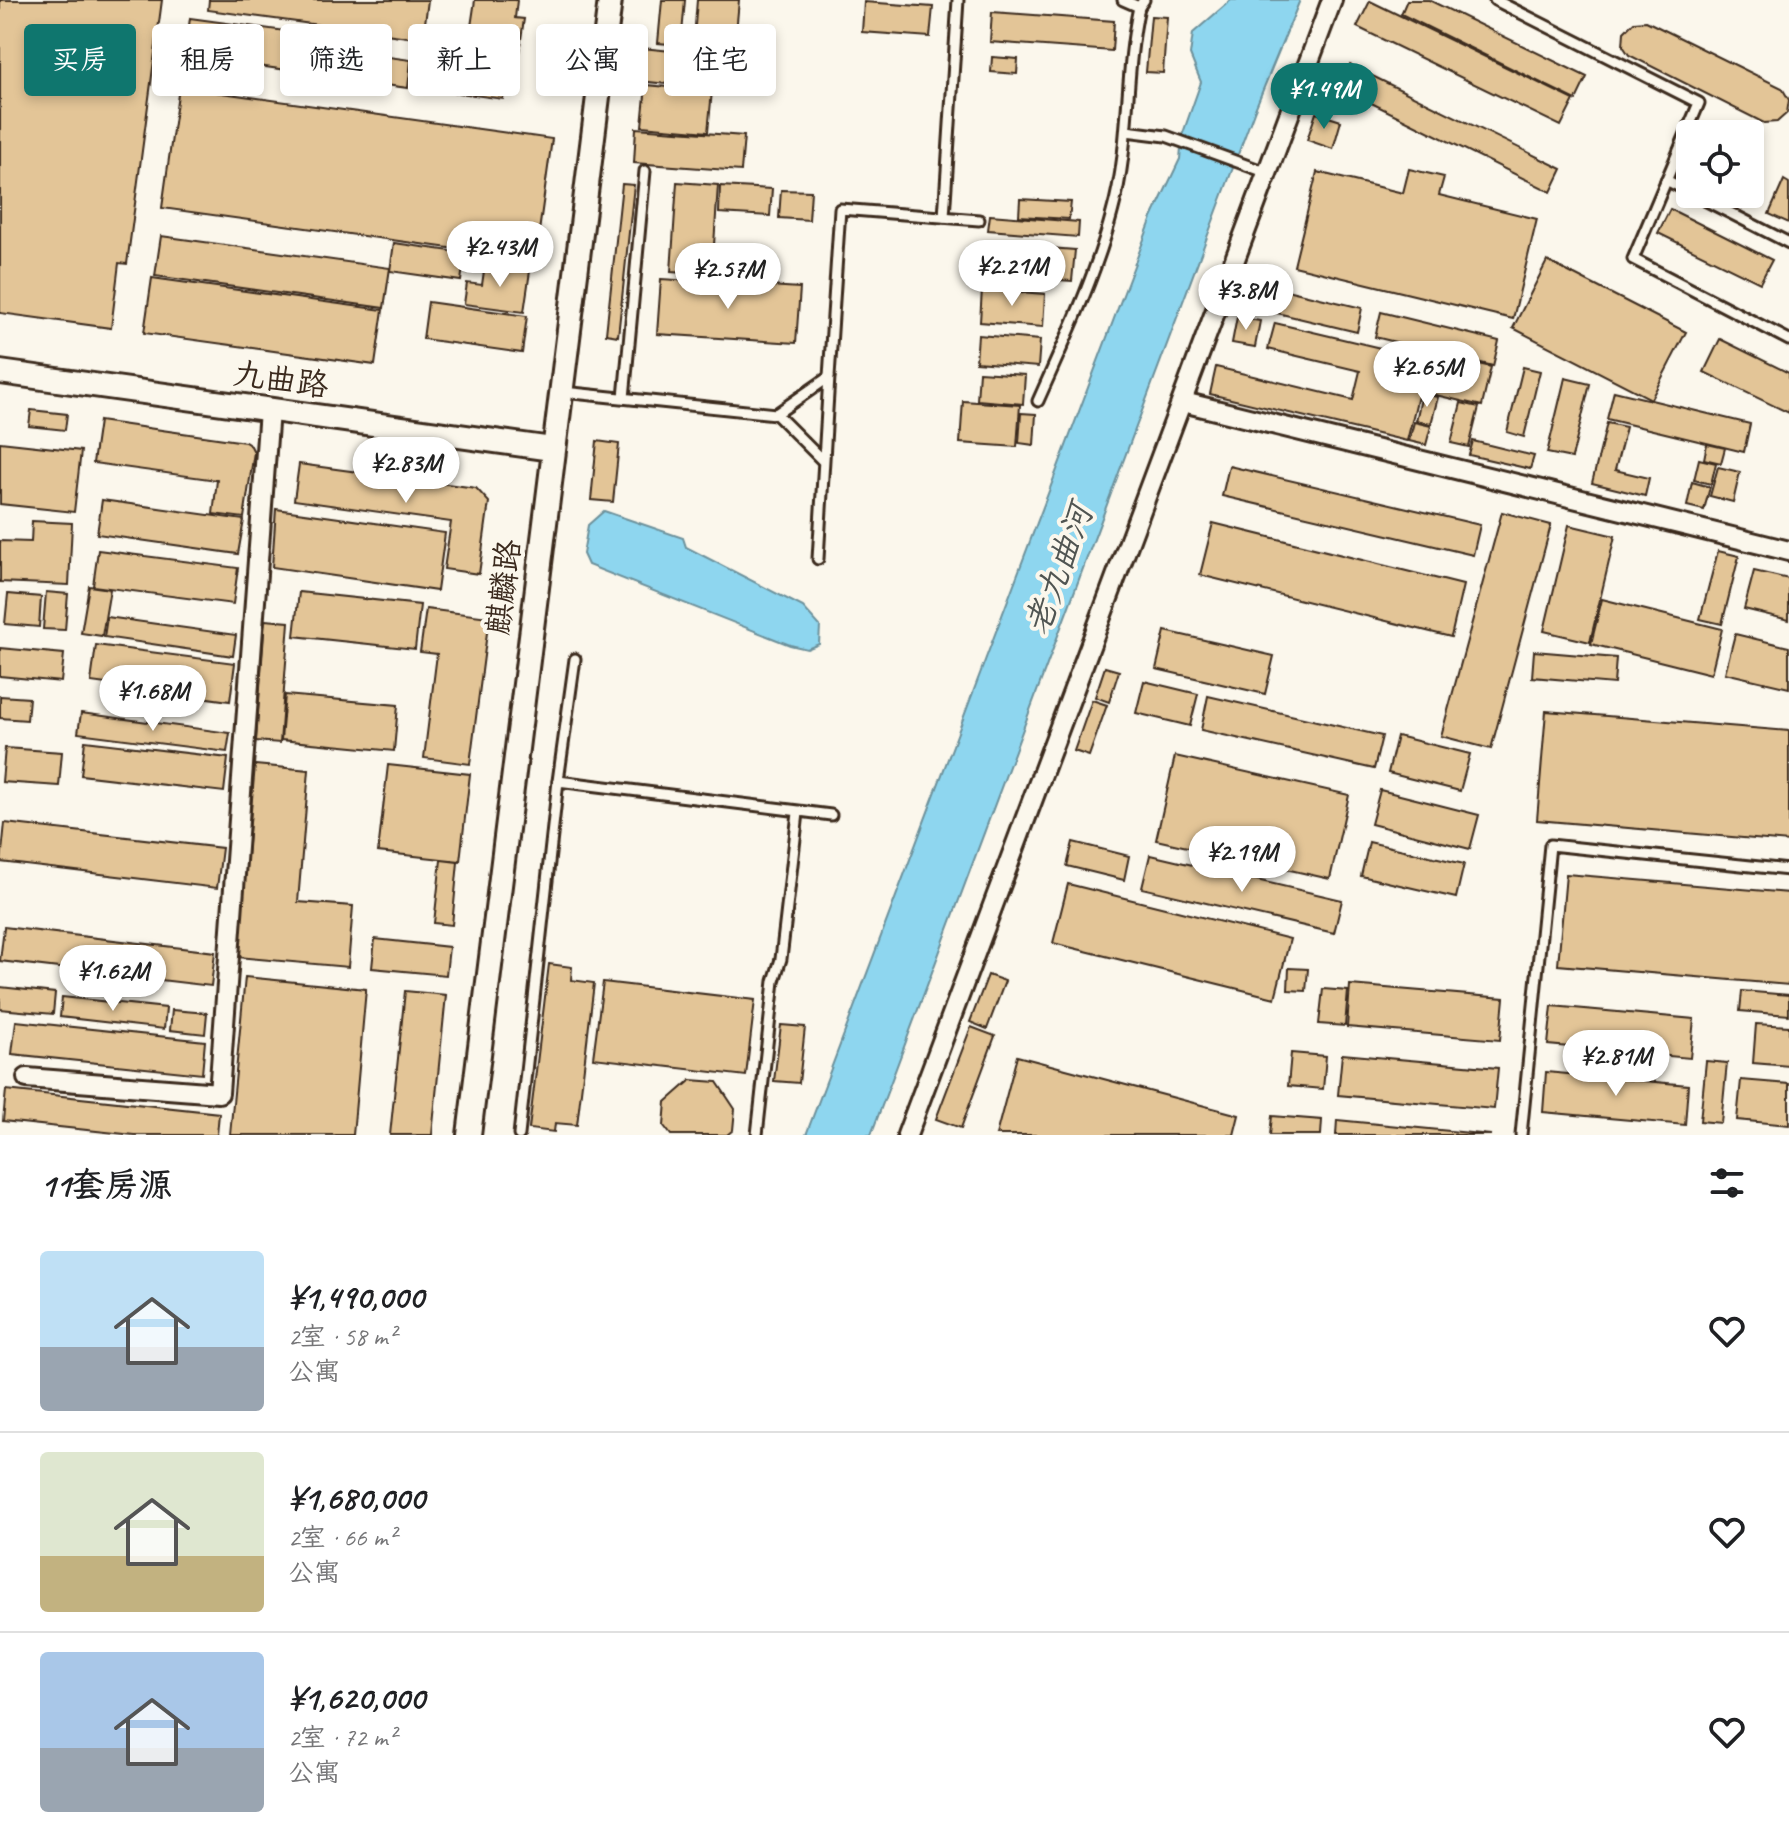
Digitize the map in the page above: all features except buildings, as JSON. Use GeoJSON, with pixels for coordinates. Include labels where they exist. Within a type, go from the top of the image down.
{"type":"FeatureCollection","features":[{"type":"Feature","properties":{"kind":"street","name":"麒麟路"},"geometry":{"type":"LineString","coordinates":[[469,1135],[610,0]]}},
{"type":"Feature","properties":{"kind":"street"},"geometry":{"type":"LineString","coordinates":[[907,1135],[1332,0]]}},
{"type":"Feature","properties":{"kind":"street","name":"九曲路"},"geometry":{"type":"LineString","coordinates":[[0,372],[552,449]]}},
{"type":"Feature","properties":{"kind":"street"},"geometry":{"type":"LineString","coordinates":[[1183,402],[1789,551]]}},
{"type":"Feature","properties":{"kind":"street"},"geometry":{"type":"LineString","coordinates":[[27,1078],[219,1093],[269,410]]}},
{"type":"Feature","properties":{"kind":"lane"},"geometry":{"type":"LineString","coordinates":[[944,217],[958,0]]}},
{"type":"Feature","properties":{"kind":"lane"},"geometry":{"type":"LineString","coordinates":[[1038,401],[1083,298],[1113,212],[1141,3],[1123,0]]}},
{"type":"Feature","properties":{"kind":"lane"},"geometry":{"type":"LineString","coordinates":[[1495,0],[1699,103],[1633,259],[1789,340]]}},
{"type":"Feature","properties":{"kind":"lane"},"geometry":{"type":"LineString","coordinates":[[1126,131],[1166,136],[1268,173]]}},
{"type":"Feature","properties":{"kind":"lane"},"geometry":{"type":"LineString","coordinates":[[624,398],[645,171]]}},
{"type":"Feature","properties":{"kind":"lane"},"geometry":{"type":"LineString","coordinates":[[1666,180],[1676,185]]}},
{"type":"Feature","properties":{"kind":"lane"},"geometry":{"type":"LineString","coordinates":[[1721,208],[1789,243]]}},
{"type":"Feature","properties":{"kind":"lane"},"geometry":{"type":"LineString","coordinates":[[818,559],[840,209],[979,220]]}},
{"type":"Feature","properties":{"kind":"lane"},"geometry":{"type":"LineString","coordinates":[[776,414],[829,377]]}},
{"type":"Feature","properties":{"kind":"lane"},"geometry":{"type":"LineString","coordinates":[[560,392],[776,414],[822,460]]}},
{"type":"Feature","properties":{"kind":"lane"},"geometry":{"type":"LineString","coordinates":[[519,1135],[558,781],[575,659]]}},
{"type":"Feature","properties":{"kind":"lane"},"geometry":{"type":"LineString","coordinates":[[558,781],[831,815]]}},
{"type":"Feature","properties":{"kind":"lane"},"geometry":{"type":"LineString","coordinates":[[757,1135],[798,813]]}},
{"type":"Feature","properties":{"kind":"lane"},"geometry":{"type":"LineString","coordinates":[[1521,1135],[1550,845],[1789,870]]}},
{"type":"Feature","properties":{"kind":"water","name":"老九曲河"},"geometry":{"type":"Polygon","coordinates":[[[1231,0],[1300,0],[1255,109],[871,1135],[806,1135],[1152,218],[1180,159],[1182,136],[1201,82],[1190,55],[1193,33],[1231,0]]]}},
{"type":"Feature","properties":{"kind":"water"},"geometry":{"type":"Polygon","coordinates":[[[604,511],[683,538],[686,547],[803,607],[820,626],[819,644],[807,649],[790,645],[588,565],[583,554],[588,525],[604,511]]]}}]}
